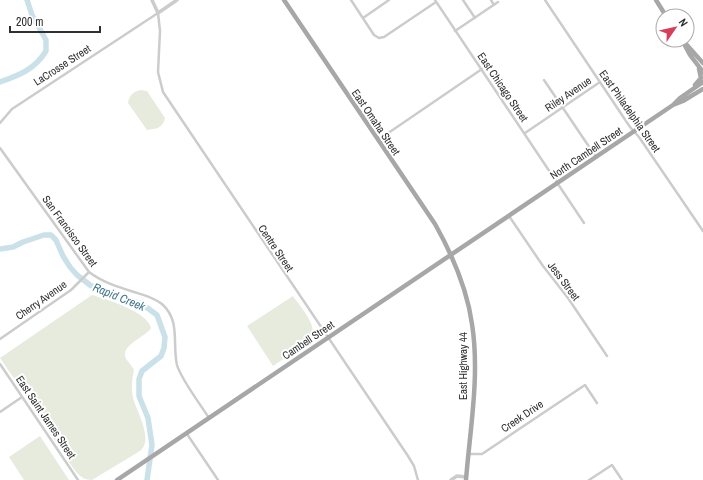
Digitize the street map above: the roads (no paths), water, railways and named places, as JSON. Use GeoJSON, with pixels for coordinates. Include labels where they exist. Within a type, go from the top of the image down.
{"type":"FeatureCollection","features":[{"type":"Feature","properties":{"kind":"main road","name":"East Omaha Street"},"geometry":{"type":"LineString","coordinates":[[284,0],[435,224],[451,255]]}},
{"type":"Feature","properties":{"kind":"main road"},"geometry":{"type":"LineString","coordinates":[[686,48],[703,72]]}},
{"type":"Feature","properties":{"kind":"main road"},"geometry":{"type":"LineString","coordinates":[[689,48],[703,63]]}},
{"type":"Feature","properties":{"kind":"main road"},"geometry":{"type":"LineString","coordinates":[[687,93],[701,78],[698,66]]}},
{"type":"Feature","properties":{"kind":"main road","name":"North Cambell Street"},"geometry":{"type":"LineString","coordinates":[[673,105],[676,101],[703,82]]}},
{"type":"Feature","properties":{"kind":"main road","name":"North Cambell Street"},"geometry":{"type":"LineString","coordinates":[[509,216],[673,105],[703,89]]}},
{"type":"Feature","properties":{"kind":"main road"},"geometry":{"type":"LineString","coordinates":[[683,101],[703,92]]}},
{"type":"Feature","properties":{"kind":"main road","name":"Cambell Street"},"geometry":{"type":"LineString","coordinates":[[116,480],[509,216]]}},
{"type":"Feature","properties":{"kind":"main road","name":"East Highway 44"},"geometry":{"type":"LineString","coordinates":[[451,255],[462,283],[468,304],[473,333],[474,374],[466,478]]}},
{"type":"Feature","properties":{"kind":"street"},"geometry":{"type":"LineString","coordinates":[[152,0],[158,13]]}},
{"type":"Feature","properties":{"kind":"street","name":"LaCrosse Street"},"geometry":{"type":"LineString","coordinates":[[0,123],[12,108],[178,0]]}},
{"type":"Feature","properties":{"kind":"street"},"geometry":{"type":"LineString","coordinates":[[351,0],[377,38],[381,38],[436,1]]}},
{"type":"Feature","properties":{"kind":"street"},"geometry":{"type":"LineString","coordinates":[[363,18],[389,0]]}},
{"type":"Feature","properties":{"kind":"street"},"geometry":{"type":"LineString","coordinates":[[463,0],[475,18]]}},
{"type":"Feature","properties":{"kind":"street"},"geometry":{"type":"LineString","coordinates":[[491,0],[494,5]]}},
{"type":"Feature","properties":{"kind":"street","name":"East Philadelphia Street"},"geometry":{"type":"LineString","coordinates":[[545,0],[703,231]]}},
{"type":"Feature","properties":{"kind":"street","name":"East Chicago Street"},"geometry":{"type":"LineString","coordinates":[[436,1],[584,223]]}},
{"type":"Feature","properties":{"kind":"street"},"geometry":{"type":"LineString","coordinates":[[455,30],[498,2]]}},
{"type":"Feature","properties":{"kind":"street","name":"Centre Street"},"geometry":{"type":"LineString","coordinates":[[158,13],[160,31],[158,72],[163,92],[414,466],[418,480]]}},
{"type":"Feature","properties":{"kind":"street"},"geometry":{"type":"LineString","coordinates":[[377,140],[482,69]]}},
{"type":"Feature","properties":{"kind":"street"},"geometry":{"type":"LineString","coordinates":[[544,80],[596,157]]}},
{"type":"Feature","properties":{"kind":"street","name":"Riley Avenue"},"geometry":{"type":"LineString","coordinates":[[524,133],[600,82]]}},
{"type":"Feature","properties":{"kind":"street","name":"San Francisco Street"},"geometry":{"type":"LineString","coordinates":[[0,148],[89,272],[98,279],[154,299],[163,305],[170,314],[176,332],[177,366],[209,418]]}},
{"type":"Feature","properties":{"kind":"street","name":"Jess Street"},"geometry":{"type":"LineString","coordinates":[[509,216],[547,272],[568,298],[607,356]]}},
{"type":"Feature","properties":{"kind":"street","name":"Cherry Avenue"},"geometry":{"type":"LineString","coordinates":[[0,338],[68,293],[89,272]]}},
{"type":"Feature","properties":{"kind":"street","name":"East Saint James Street"},"geometry":{"type":"LineString","coordinates":[[0,364],[78,480]]}},
{"type":"Feature","properties":{"kind":"street","name":"Creek Drive"},"geometry":{"type":"LineString","coordinates":[[468,454],[482,454],[585,385],[597,403]]}},
{"type":"Feature","properties":{"kind":"street"},"geometry":{"type":"LineString","coordinates":[[0,412],[22,397]]}},
{"type":"Feature","properties":{"kind":"street"},"geometry":{"type":"LineString","coordinates":[[186,433],[218,480]]}},
{"type":"Feature","properties":{"kind":"street"},"geometry":{"type":"LineString","coordinates":[[589,480],[612,465],[622,480]]}},
{"type":"Feature","properties":{"kind":"street"},"geometry":{"type":"LineString","coordinates":[[451,480],[457,476],[466,478]]}},
{"type":"Feature","properties":{"kind":"street"},"geometry":{"type":"LineString","coordinates":[[594,476],[596,480]]}},
{"type":"Feature","properties":{"kind":"waterway","name":"Rapid Creek"},"geometry":{"type":"LineString","coordinates":[[0,82],[14,77],[32,67],[46,51],[46,40],[32,15],[27,0]]}},
{"type":"Feature","properties":{"kind":"waterway","name":"Rapid Creek"},"geometry":{"type":"LineString","coordinates":[[0,249],[13,247],[44,235],[51,235],[56,240],[70,267],[77,275],[90,285],[106,294],[142,304],[157,315],[165,337],[164,348],[161,356],[142,371],[139,379],[139,396],[148,418],[152,445],[147,480]]}}]}
